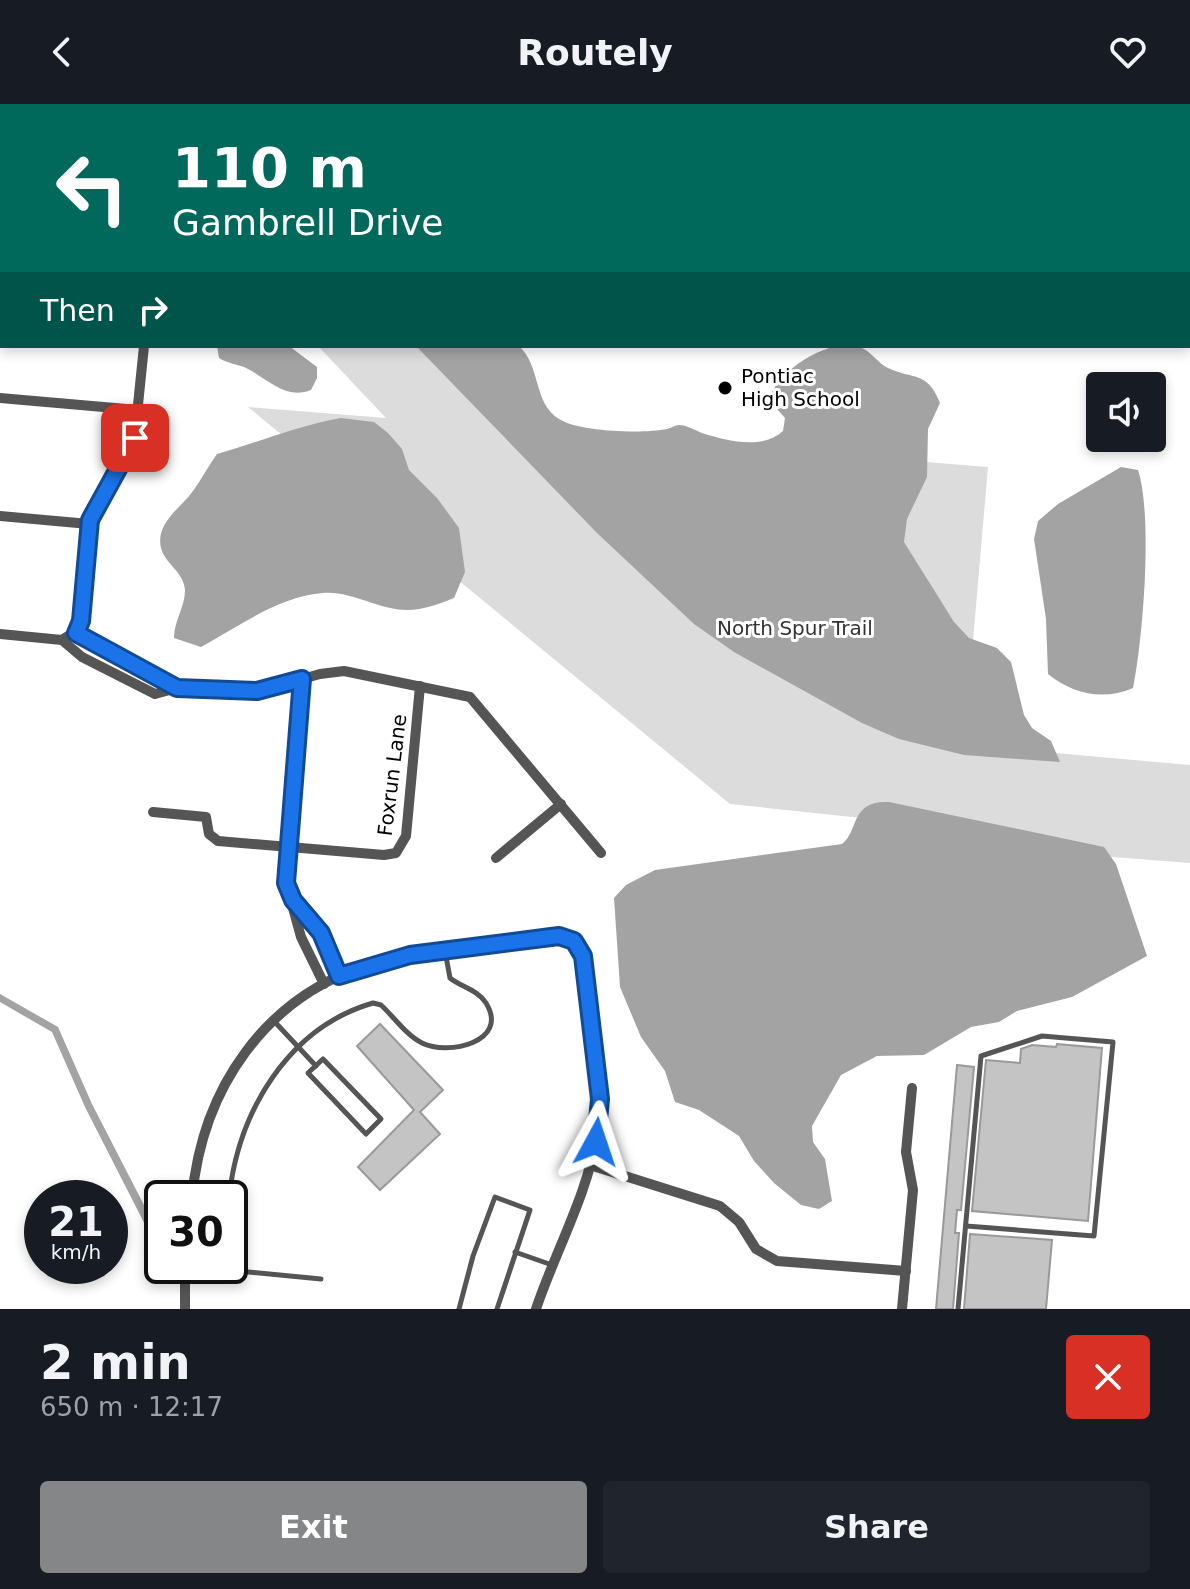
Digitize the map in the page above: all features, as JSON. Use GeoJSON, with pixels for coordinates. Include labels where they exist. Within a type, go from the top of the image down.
{"type":"FeatureCollection","features":[{"type":"Feature","properties":{"kind":"street"},"geometry":{"type":"LineString","coordinates":[[0,634],[62,640],[76,633],[81,621],[89,524],[94,508],[132,449],[144,348]]}},
{"type":"Feature","properties":{"kind":"street"},"geometry":{"type":"LineString","coordinates":[[0,398],[138,410]]}},
{"type":"Feature","properties":{"kind":"street"},"geometry":{"type":"LineString","coordinates":[[0,516],[89,524]]}},
{"type":"Feature","properties":{"kind":"street"},"geometry":{"type":"LineString","coordinates":[[76,633],[177,688]]}},
{"type":"Feature","properties":{"kind":"street"},"geometry":{"type":"LineString","coordinates":[[62,640],[82,657],[147,692],[163,694],[177,688],[257,691],[350,671],[476,701],[601,853]]}},
{"type":"Feature","properties":{"kind":"street"},"geometry":{"type":"LineString","coordinates":[[302,679],[285,879],[301,937],[324,984]]}},
{"type":"Feature","properties":{"kind":"street","name":"Foxrun Lane"},"geometry":{"type":"LineString","coordinates":[[287,847],[388,855],[402,847],[406,836],[420,686]]}},
{"type":"Feature","properties":{"kind":"street"},"geometry":{"type":"LineString","coordinates":[[496,858],[561,804]]}},
{"type":"Feature","properties":{"kind":"street"},"geometry":{"type":"LineString","coordinates":[[153,812],[206,817],[209,834],[218,841],[287,847]]}},
{"type":"Feature","properties":{"kind":"street"},"geometry":{"type":"LineString","coordinates":[[293,900],[321,933],[339,976]]}},
{"type":"Feature","properties":{"kind":"street"},"geometry":{"type":"LineString","coordinates":[[194,1180],[199,1147],[215,1099],[242,1055],[273,1020],[324,984],[381,961],[559,936],[574,941],[583,956],[600,1099],[598,1133],[590,1165],[536,1309]]}},
{"type":"Feature","properties":{"kind":"street"},"geometry":{"type":"LineString","coordinates":[[902,1309],[913,1190],[906,1152],[912,1088]]}},
{"type":"Feature","properties":{"kind":"street"},"geometry":{"type":"LineString","coordinates":[[590,1165],[720,1206],[739,1222],[756,1249],[777,1261],[906,1271]]}},
{"type":"Feature","properties":{"kind":"street"},"geometry":{"type":"LineString","coordinates":[[185,1284],[185,1309]]}},
{"type":"Feature","properties":{"kind":"lane"},"geometry":{"type":"LineString","coordinates":[[231,1180],[233,1161],[262,1090],[313,1030],[373,1003],[381,1005],[415,1039],[429,1046],[473,1044],[484,1038],[491,1025],[488,1006],[476,993],[450,978],[445,951]]}},
{"type":"Feature","properties":{"kind":"lane"},"geometry":{"type":"LineString","coordinates":[[273,1020],[316,1066]]}},
{"type":"Feature","properties":{"kind":"lane"},"geometry":{"type":"LineString","coordinates":[[958,1309],[981,1056],[1042,1036],[1113,1042],[1094,1236],[966,1226]]}},
{"type":"Feature","properties":{"kind":"lane"},"geometry":{"type":"LineString","coordinates":[[323,1059],[381,1119],[366,1134],[308,1073],[316,1066],[323,1059]]}},
{"type":"Feature","properties":{"kind":"lane"},"geometry":{"type":"LineString","coordinates":[[459,1309],[473,1256],[495,1197],[530,1210],[497,1309]]}},
{"type":"Feature","properties":{"kind":"lane"},"geometry":{"type":"LineString","coordinates":[[515,1252],[552,1265]]}},
{"type":"Feature","properties":{"kind":"lane"},"geometry":{"type":"LineString","coordinates":[[248,1271],[321,1279]]}},
{"type":"Feature","properties":{"kind":"green space","name":"North Spur Trail"},"geometry":{"type":"Polygon","coordinates":[[[320,348],[440,348],[518,429],[988,467],[964,745],[1190,765],[1190,863],[956,845],[956,828],[730,804],[248,407],[386,418],[320,348]]]}},
{"type":"Feature","properties":{"kind":"shaded area"},"geometry":{"type":"Polygon","coordinates":[[[217,348],[292,348],[317,367],[317,378],[311,390],[286,391],[248,369],[219,358],[217,348]]]}},
{"type":"Feature","properties":{"kind":"shaded area"},"geometry":{"type":"Polygon","coordinates":[[[418,348],[521,348],[531,364],[545,404],[551,412],[559,419],[581,427],[657,431],[682,425],[712,436],[744,442],[765,440],[783,431],[785,418],[769,400],[782,378],[794,367],[830,348],[864,349],[888,368],[930,385],[940,403],[928,429],[927,477],[907,519],[904,542],[954,622],[969,638],[997,648],[1011,662],[1024,715],[1032,728],[1051,741],[1060,762],[964,755],[899,739],[862,723],[734,652],[694,624],[597,533],[418,348]]]}},
{"type":"Feature","properties":{"kind":"shaded area"},"geometry":{"type":"Polygon","coordinates":[[[341,418],[374,422],[388,433],[402,449],[409,470],[437,498],[459,528],[465,572],[454,598],[425,608],[407,610],[334,593],[307,595],[275,606],[201,647],[174,638],[185,590],[181,578],[163,554],[160,539],[165,523],[193,491],[217,454],[341,418]]]}},
{"type":"Feature","properties":{"kind":"shaded area"},"geometry":{"type":"Polygon","coordinates":[[[1121,467],[1138,470],[1143,491],[1146,546],[1143,610],[1133,688],[1100,695],[1078,691],[1048,674],[1046,619],[1034,539],[1038,521],[1058,504],[1121,467]]]}},
{"type":"Feature","properties":{"kind":"shaded area"},"geometry":{"type":"Polygon","coordinates":[[[889,802],[1104,847],[1116,864],[1147,956],[1072,997],[1017,1011],[999,1022],[971,1027],[924,1055],[877,1056],[841,1075],[812,1126],[813,1142],[825,1159],[832,1201],[819,1209],[801,1205],[774,1183],[754,1161],[739,1136],[699,1110],[675,1102],[665,1071],[641,1037],[620,987],[614,898],[626,885],[655,870],[842,844],[861,811],[876,803],[889,802]]]}},
{"type":"Feature","properties":{"kind":"shaded area"},"geometry":{"type":"Polygon","coordinates":[[[0,994],[58,1027],[92,1104],[144,1205],[144,1223],[128,1191],[128,1180],[122,1180],[52,1032],[0,1002],[0,994]]]}},
{"type":"Feature","properties":{"kind":"building"},"geometry":{"type":"Polygon","coordinates":[[[380,1024],[443,1090],[420,1112],[440,1134],[380,1190],[358,1167],[414,1110],[357,1046],[380,1024]]]}},
{"type":"Feature","properties":{"kind":"building"},"geometry":{"type":"Polygon","coordinates":[[[1057,1044],[1102,1048],[1088,1221],[972,1211],[986,1060],[1020,1063],[1021,1049],[1032,1045],[1056,1047],[1057,1044]]]}},
{"type":"Feature","properties":{"kind":"building"},"geometry":{"type":"Polygon","coordinates":[[[957,1065],[974,1067],[961,1210],[957,1210],[955,1233],[959,1233],[953,1309],[936,1309],[957,1065]]]}},
{"type":"Feature","properties":{"kind":"building"},"geometry":{"type":"Polygon","coordinates":[[[970,1234],[1052,1240],[1046,1309],[964,1309],[970,1234]]]}},
{"type":"Feature","properties":{"kind":"place","name":"Pontiac High School"},"geometry":{"type":"Point","coordinates":[725,388]}},
{"type":"Feature","properties":{"kind":"route"},"geometry":{"type":"LineString","coordinates":[[135,438],[132,449],[91,516],[81,621],[76,633],[166,679],[177,688],[257,691],[302,679],[286,883],[293,900],[321,933],[339,976],[370,964],[410,955],[559,936],[575,942],[583,956],[598,1082],[600,1107],[596,1142]]}}]}
